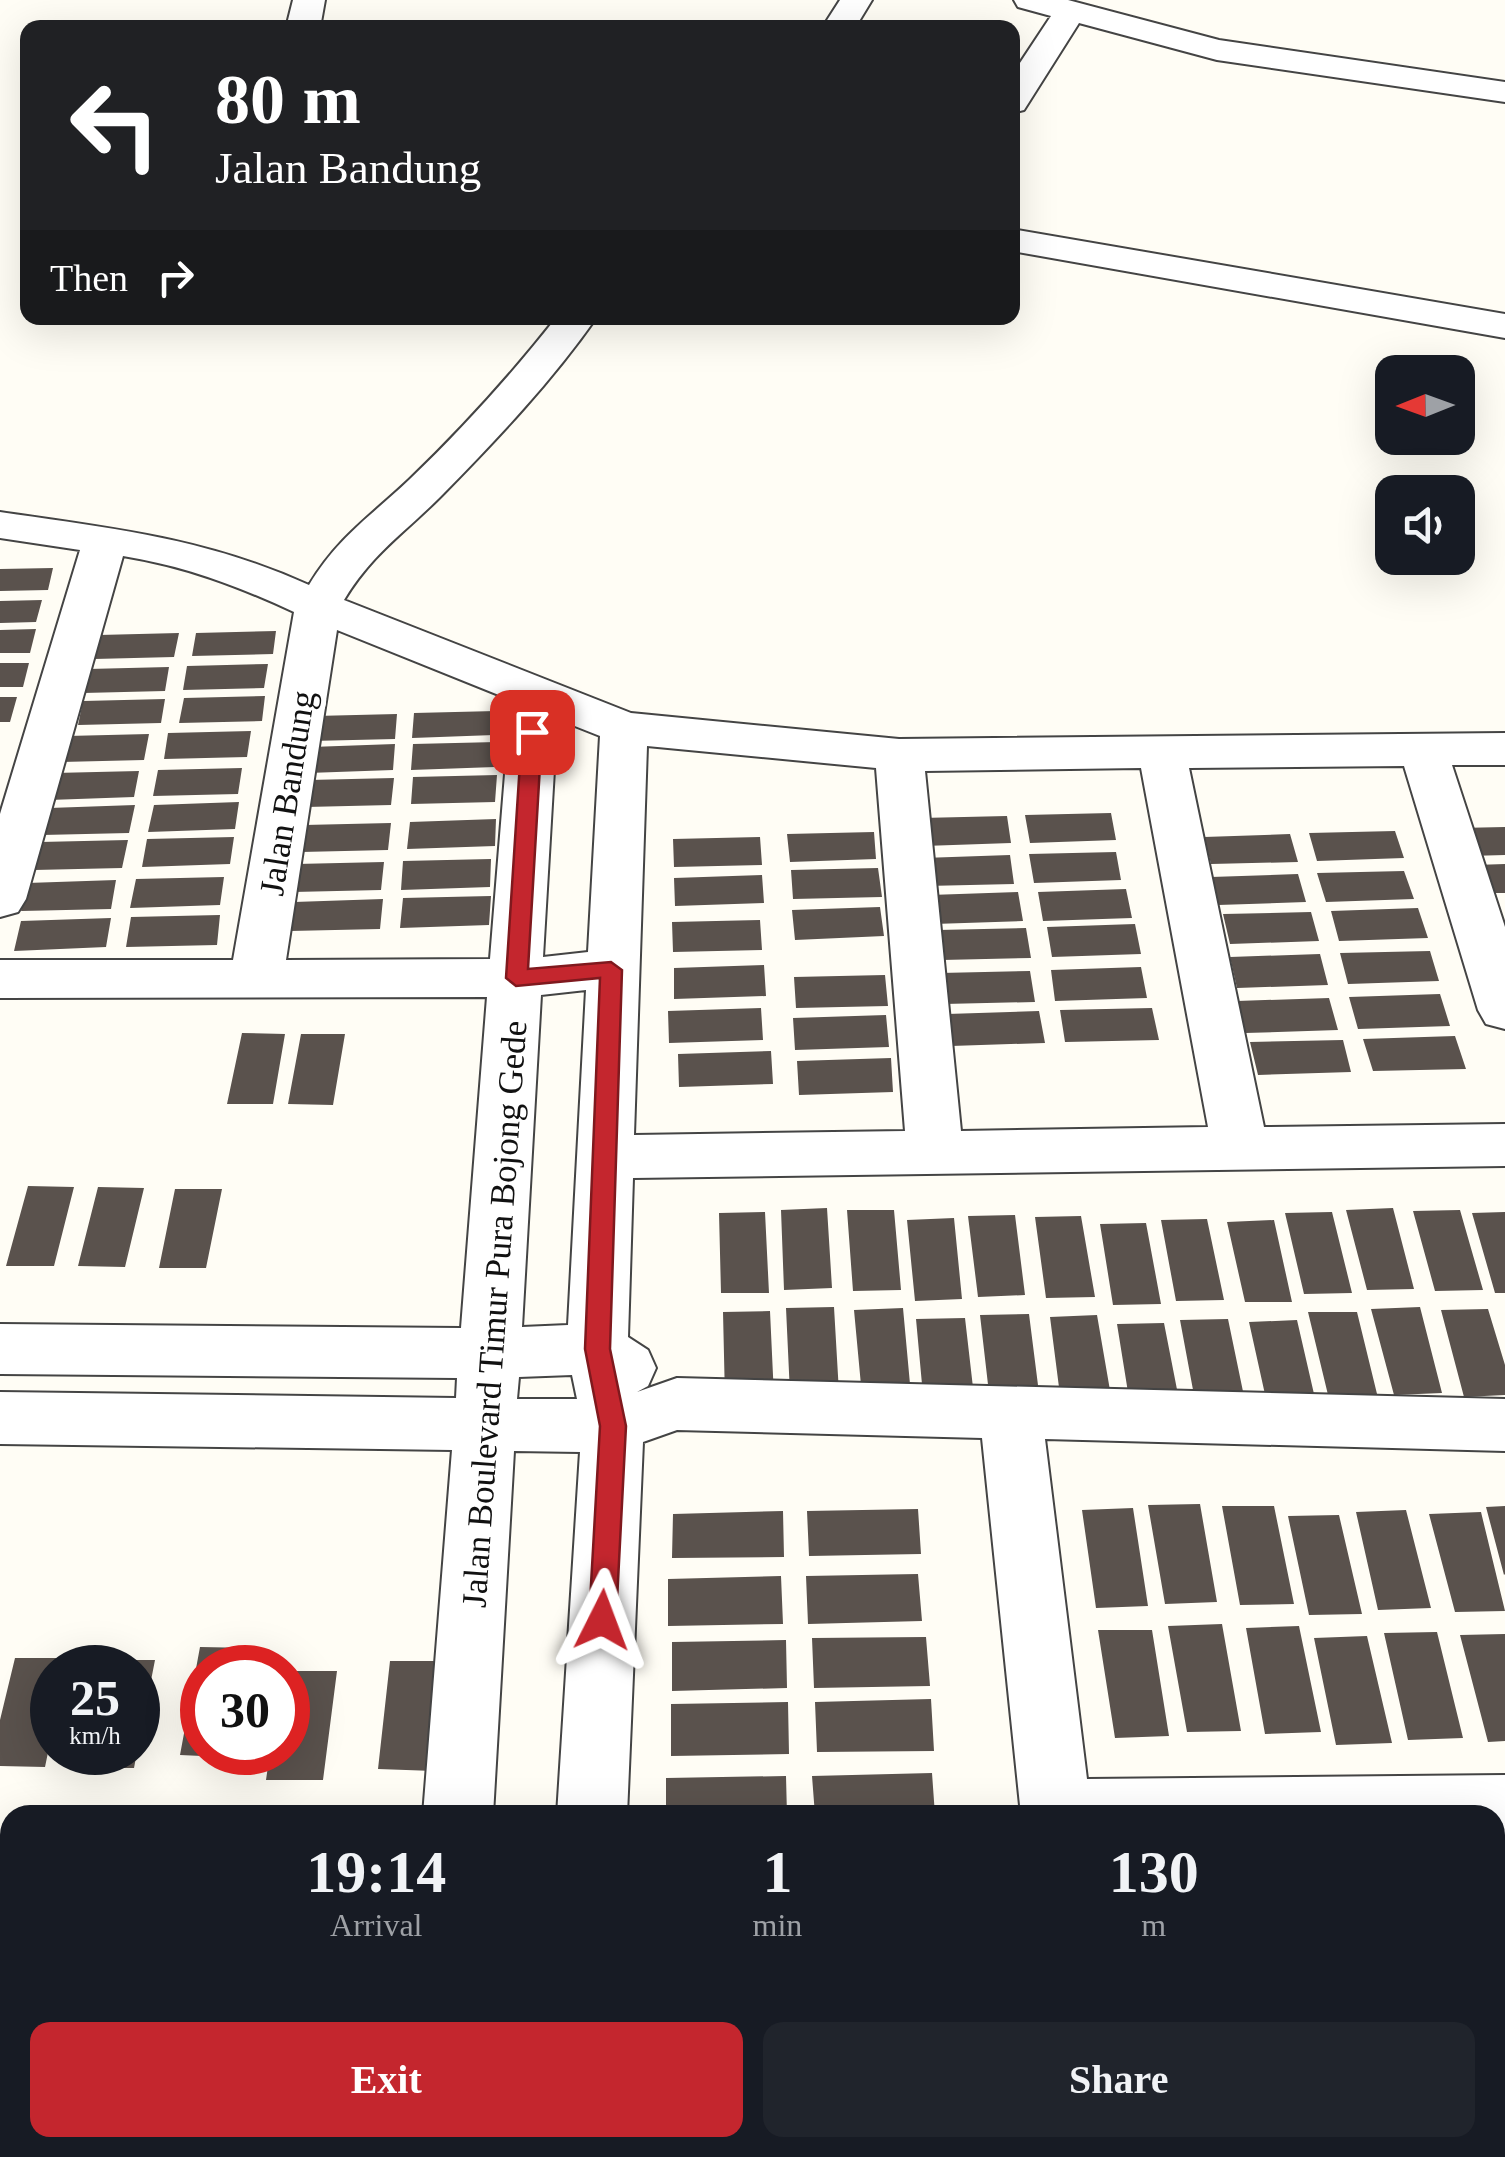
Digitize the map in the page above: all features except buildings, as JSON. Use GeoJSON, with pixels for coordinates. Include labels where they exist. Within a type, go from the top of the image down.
{"type":"FeatureCollection","features":[{"type":"Feature","properties":{"kind":"street"},"geometry":{"type":"LineString","coordinates":[[1030,0],[1218,50],[1505,92]]}},
{"type":"Feature","properties":{"kind":"street"},"geometry":{"type":"LineString","coordinates":[[1020,90],[1070,12]]}},
{"type":"Feature","properties":{"kind":"street"},"geometry":{"type":"LineString","coordinates":[[1020,241],[1505,326]]}},
{"type":"Feature","properties":{"kind":"street"},"geometry":{"type":"LineString","coordinates":[[318,606],[349,556],[426,488],[525,384],[571,325]]}},
{"type":"Feature","properties":{"kind":"street"},"geometry":{"type":"LineString","coordinates":[[0,525],[175,551],[244,572],[318,606],[624,728],[899,755],[1505,748]]}},
{"type":"Feature","properties":{"kind":"street"},"geometry":{"type":"LineString","coordinates":[[0,899],[105,540]]}},
{"type":"Feature","properties":{"kind":"street","name":"Jalan Bandung"},"geometry":{"type":"LineString","coordinates":[[256,980],[318,606]]}},
{"type":"Feature","properties":{"kind":"street","name":"Jalan Boulevard Timur Pura Bojong Gede"},"geometry":{"type":"LineString","coordinates":[[459,1805],[535,692]]}},
{"type":"Feature","properties":{"kind":"street"},"geometry":{"type":"LineString","coordinates":[[593,1805],[613,1426],[598,1349],[624,728]]}},
{"type":"Feature","properties":{"kind":"street"},"geometry":{"type":"LineString","coordinates":[[1423,749],[1505,1010]]}},
{"type":"Feature","properties":{"kind":"street"},"geometry":{"type":"LineString","coordinates":[[1162,752],[1240,1148]]}},
{"type":"Feature","properties":{"kind":"street"},"geometry":{"type":"LineString","coordinates":[[899,755],[934,1152]]}},
{"type":"Feature","properties":{"kind":"street"},"geometry":{"type":"LineString","coordinates":[[0,979],[516,978],[611,970]]}},
{"type":"Feature","properties":{"kind":"street"},"geometry":{"type":"LineString","coordinates":[[606,1156],[1505,1145]]}},
{"type":"Feature","properties":{"kind":"street"},"geometry":{"type":"LineString","coordinates":[[0,1349],[491,1353],[598,1349],[677,1404]]}},
{"type":"Feature","properties":{"kind":"street"},"geometry":{"type":"LineString","coordinates":[[0,1418],[613,1426],[677,1404],[1505,1426]]}},
{"type":"Feature","properties":{"kind":"street"},"geometry":{"type":"LineString","coordinates":[[1011,1414],[1055,1805]]}},
{"type":"Feature","properties":{"kind":"route"},"geometry":{"type":"LineString","coordinates":[[532,732],[516,978],[611,970],[598,1349],[613,1426],[602,1620]]}}]}
